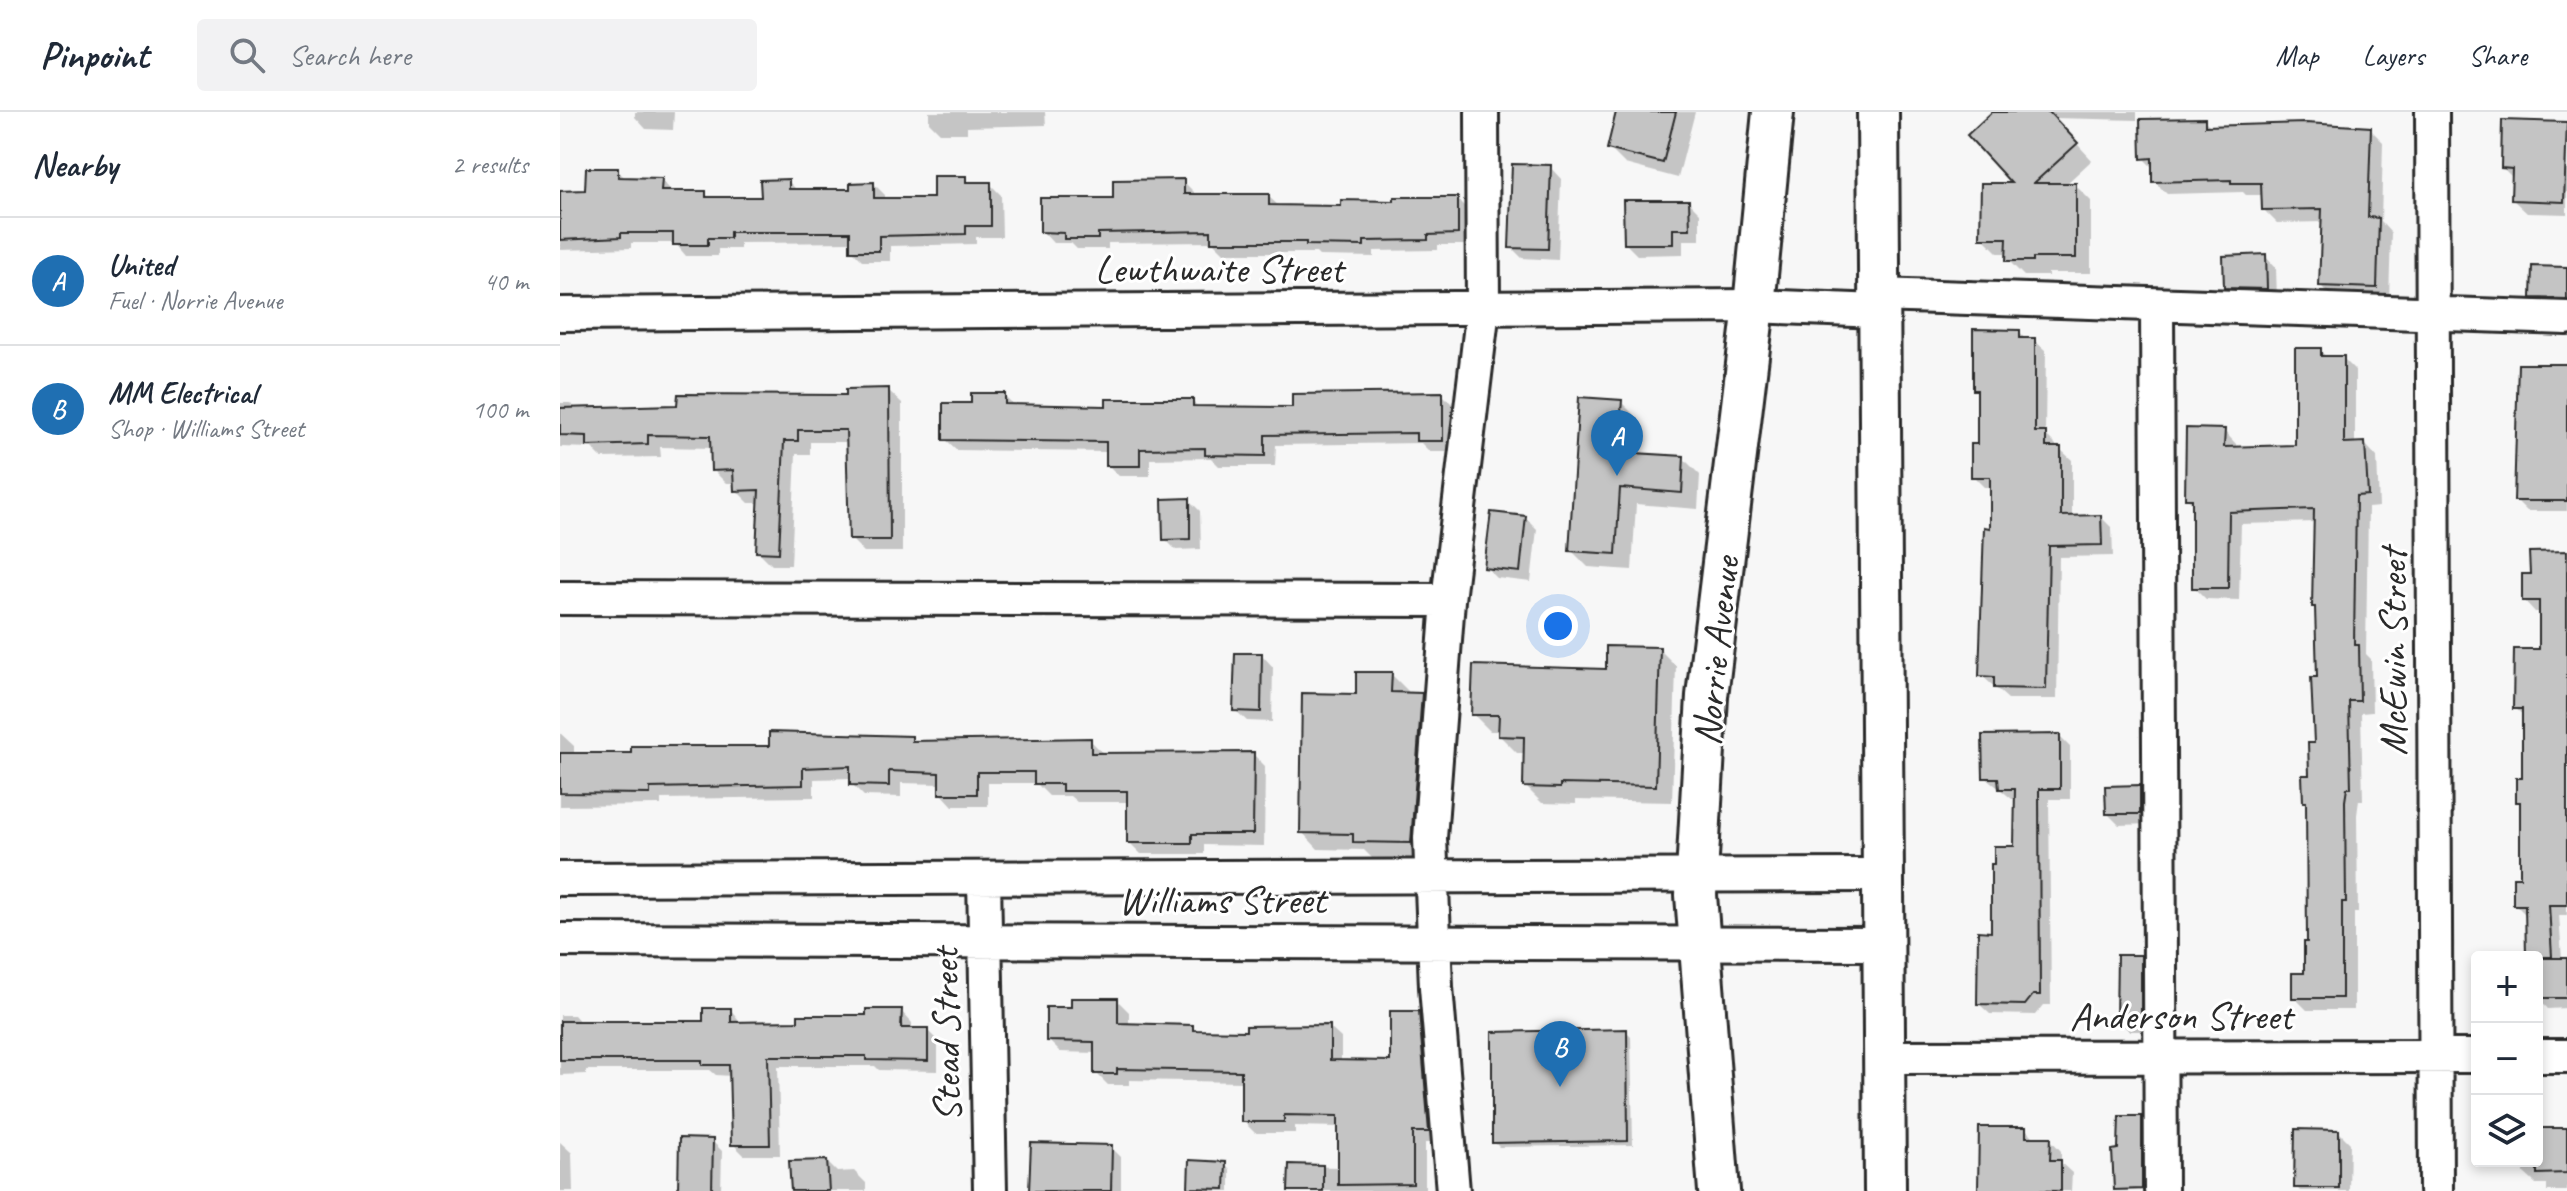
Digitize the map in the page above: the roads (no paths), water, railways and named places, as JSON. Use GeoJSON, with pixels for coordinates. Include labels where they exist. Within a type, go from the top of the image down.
{"type":"FeatureCollection","features":[{"type":"Feature","properties":{"kind":"main road","name":"Norrie Avenue"},"geometry":{"type":"LineString","coordinates":[[1719,1191],[1697,875],[1707,696],[1754,306],[1773,112]]}},
{"type":"Feature","properties":{"kind":"main road"},"geometry":{"type":"LineString","coordinates":[[1878,112],[1885,1191]]}},
{"type":"Feature","properties":{"kind":"street"},"geometry":{"type":"LineString","coordinates":[[1453,1191],[1434,942],[1430,838],[1448,600],[1483,308],[1482,112]]}},
{"type":"Feature","properties":{"kind":"street","name":"McEwin Street"},"geometry":{"type":"LineString","coordinates":[[2432,112],[2436,1191]]}},
{"type":"Feature","properties":{"kind":"street","name":"Lewthwaite Street"},"geometry":{"type":"LineString","coordinates":[[560,314],[1878,303],[2157,305],[2567,318]]}},
{"type":"Feature","properties":{"kind":"street"},"geometry":{"type":"LineString","coordinates":[[2157,305],[2161,1191]]}},
{"type":"Feature","properties":{"kind":"street"},"geometry":{"type":"LineString","coordinates":[[560,598],[1448,600]]}},
{"type":"Feature","properties":{"kind":"street","name":"Williams Street"},"geometry":{"type":"LineString","coordinates":[[560,879],[1883,875]]}},
{"type":"Feature","properties":{"kind":"street","name":"Stead Street"},"geometry":{"type":"LineString","coordinates":[[984,878],[990,1191]]}},
{"type":"Feature","properties":{"kind":"street","name":"Williams Street"},"geometry":{"type":"LineString","coordinates":[[560,940],[1883,944]]}},
{"type":"Feature","properties":{"kind":"street","name":"Anderson Street"},"geometry":{"type":"LineString","coordinates":[[1884,1057],[2471,1056]]}},
{"type":"Feature","properties":{"kind":"street"},"geometry":{"type":"LineString","coordinates":[[2543,1056],[2567,1056]]}},
{"type":"Feature","properties":{"kind":"place","name":"United"},"geometry":{"type":"Point","coordinates":[1617,476]}},
{"type":"Feature","properties":{"kind":"place","name":"MM Electrical"},"geometry":{"type":"Point","coordinates":[1560,1087]}}]}
